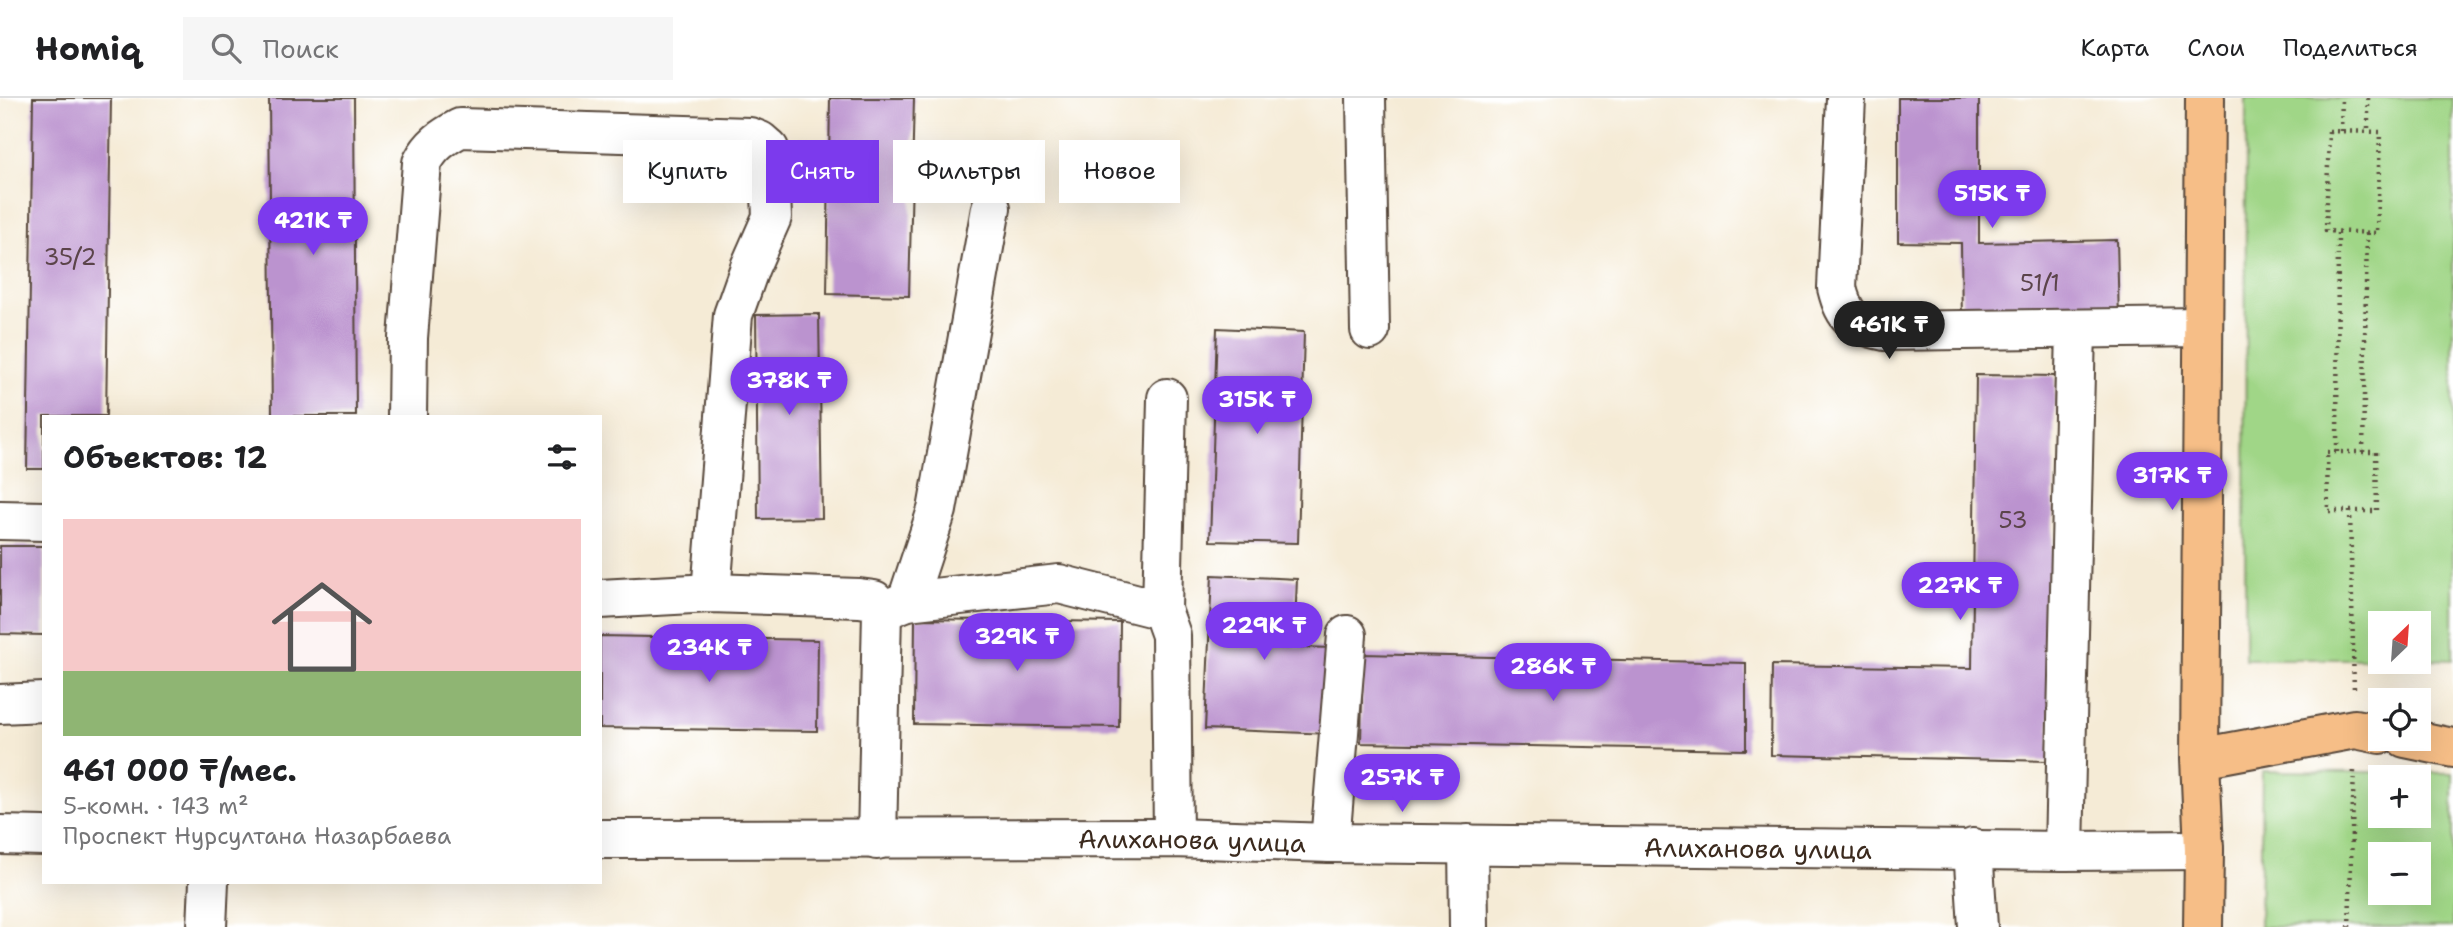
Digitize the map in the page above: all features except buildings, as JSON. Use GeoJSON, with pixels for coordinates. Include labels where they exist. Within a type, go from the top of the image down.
{"type":"FeatureCollection","features":[{"type":"Feature","properties":{"kind":"main road"},"geometry":{"type":"LineString","coordinates":[[2203,927],[2204,849],[2200,758],[2206,98]]}},
{"type":"Feature","properties":{"kind":"main road"},"geometry":{"type":"LineString","coordinates":[[2200,758],[2355,729],[2368,732]]}},
{"type":"Feature","properties":{"kind":"main road"},"geometry":{"type":"LineString","coordinates":[[2431,743],[2453,748]]}},
{"type":"Feature","properties":{"kind":"street"},"geometry":{"type":"LineString","coordinates":[[1366,98],[1370,330]]}},
{"type":"Feature","properties":{"kind":"street"},"geometry":{"type":"LineString","coordinates":[[1846,98],[1837,288],[1842,309],[1858,325],[1885,331],[2203,327]]}},
{"type":"Feature","properties":{"kind":"street"},"geometry":{"type":"LineString","coordinates":[[407,415],[408,338],[422,163],[429,150],[440,139],[460,128],[684,133],[750,137],[760,141],[769,149],[772,217],[733,315],[711,593]]}},
{"type":"Feature","properties":{"kind":"street"},"geometry":{"type":"LineString","coordinates":[[877,840],[895,606],[937,510],[991,208]]}},
{"type":"Feature","properties":{"kind":"street"},"geometry":{"type":"LineString","coordinates":[[2064,850],[2076,329]]}},
{"type":"Feature","properties":{"kind":"street"},"geometry":{"type":"LineString","coordinates":[[1167,398],[1162,610],[1171,635],[1173,838]]}},
{"type":"Feature","properties":{"kind":"street"},"geometry":{"type":"LineString","coordinates":[[0,520],[42,521]]}},
{"type":"Feature","properties":{"kind":"street"},"geometry":{"type":"LineString","coordinates":[[602,599],[711,593],[859,598],[895,606],[1059,584],[1162,610]]}},
{"type":"Feature","properties":{"kind":"street"},"geometry":{"type":"LineString","coordinates":[[1330,843],[1347,635]]}},
{"type":"Feature","properties":{"kind":"street"},"geometry":{"type":"LineString","coordinates":[[0,704],[42,702]]}},
{"type":"Feature","properties":{"kind":"street"},"geometry":{"type":"LineString","coordinates":[[0,835],[42,836]]}},
{"type":"Feature","properties":{"kind":"street","name":"Алиханова улица"},"geometry":{"type":"LineString","coordinates":[[602,839],[1173,838],[1330,843],[2204,849]]}},
{"type":"Feature","properties":{"kind":"street"},"geometry":{"type":"LineString","coordinates":[[1468,844],[1469,927]]}},
{"type":"Feature","properties":{"kind":"street"},"geometry":{"type":"LineString","coordinates":[[1972,848],[1978,927]]}},
{"type":"Feature","properties":{"kind":"street"},"geometry":{"type":"LineString","coordinates":[[206,927],[209,884]]}},
{"type":"Feature","properties":{"kind":"path"},"geometry":{"type":"LineString","coordinates":[[2341,131],[2342,98]]}},
{"type":"Feature","properties":{"kind":"path"},"geometry":{"type":"LineString","coordinates":[[2368,98],[2368,132]]}},
{"type":"Feature","properties":{"kind":"path"},"geometry":{"type":"LineString","coordinates":[[2329,131],[2341,131],[2380,132],[2377,233],[2326,231],[2329,131]]}},
{"type":"Feature","properties":{"kind":"path"},"geometry":{"type":"LineString","coordinates":[[2337,452],[2338,231]]}},
{"type":"Feature","properties":{"kind":"path"},"geometry":{"type":"LineString","coordinates":[[2363,452],[2367,232]]}},
{"type":"Feature","properties":{"kind":"path"},"geometry":{"type":"LineString","coordinates":[[2328,452],[2363,452],[2376,452],[2377,511],[2328,511],[2328,452]]}},
{"type":"Feature","properties":{"kind":"green space"},"geometry":{"type":"Polygon","coordinates":[[[2246,98],[2453,98],[2453,660],[2431,659],[2431,611],[2368,611],[2368,659],[2245,659],[2246,98]]]}},
{"type":"Feature","properties":{"kind":"green space"},"geometry":{"type":"Polygon","coordinates":[[[2262,771],[2368,772],[2368,828],[2431,828],[2431,773],[2453,773],[2453,927],[2260,927],[2262,771]]]}}]}
